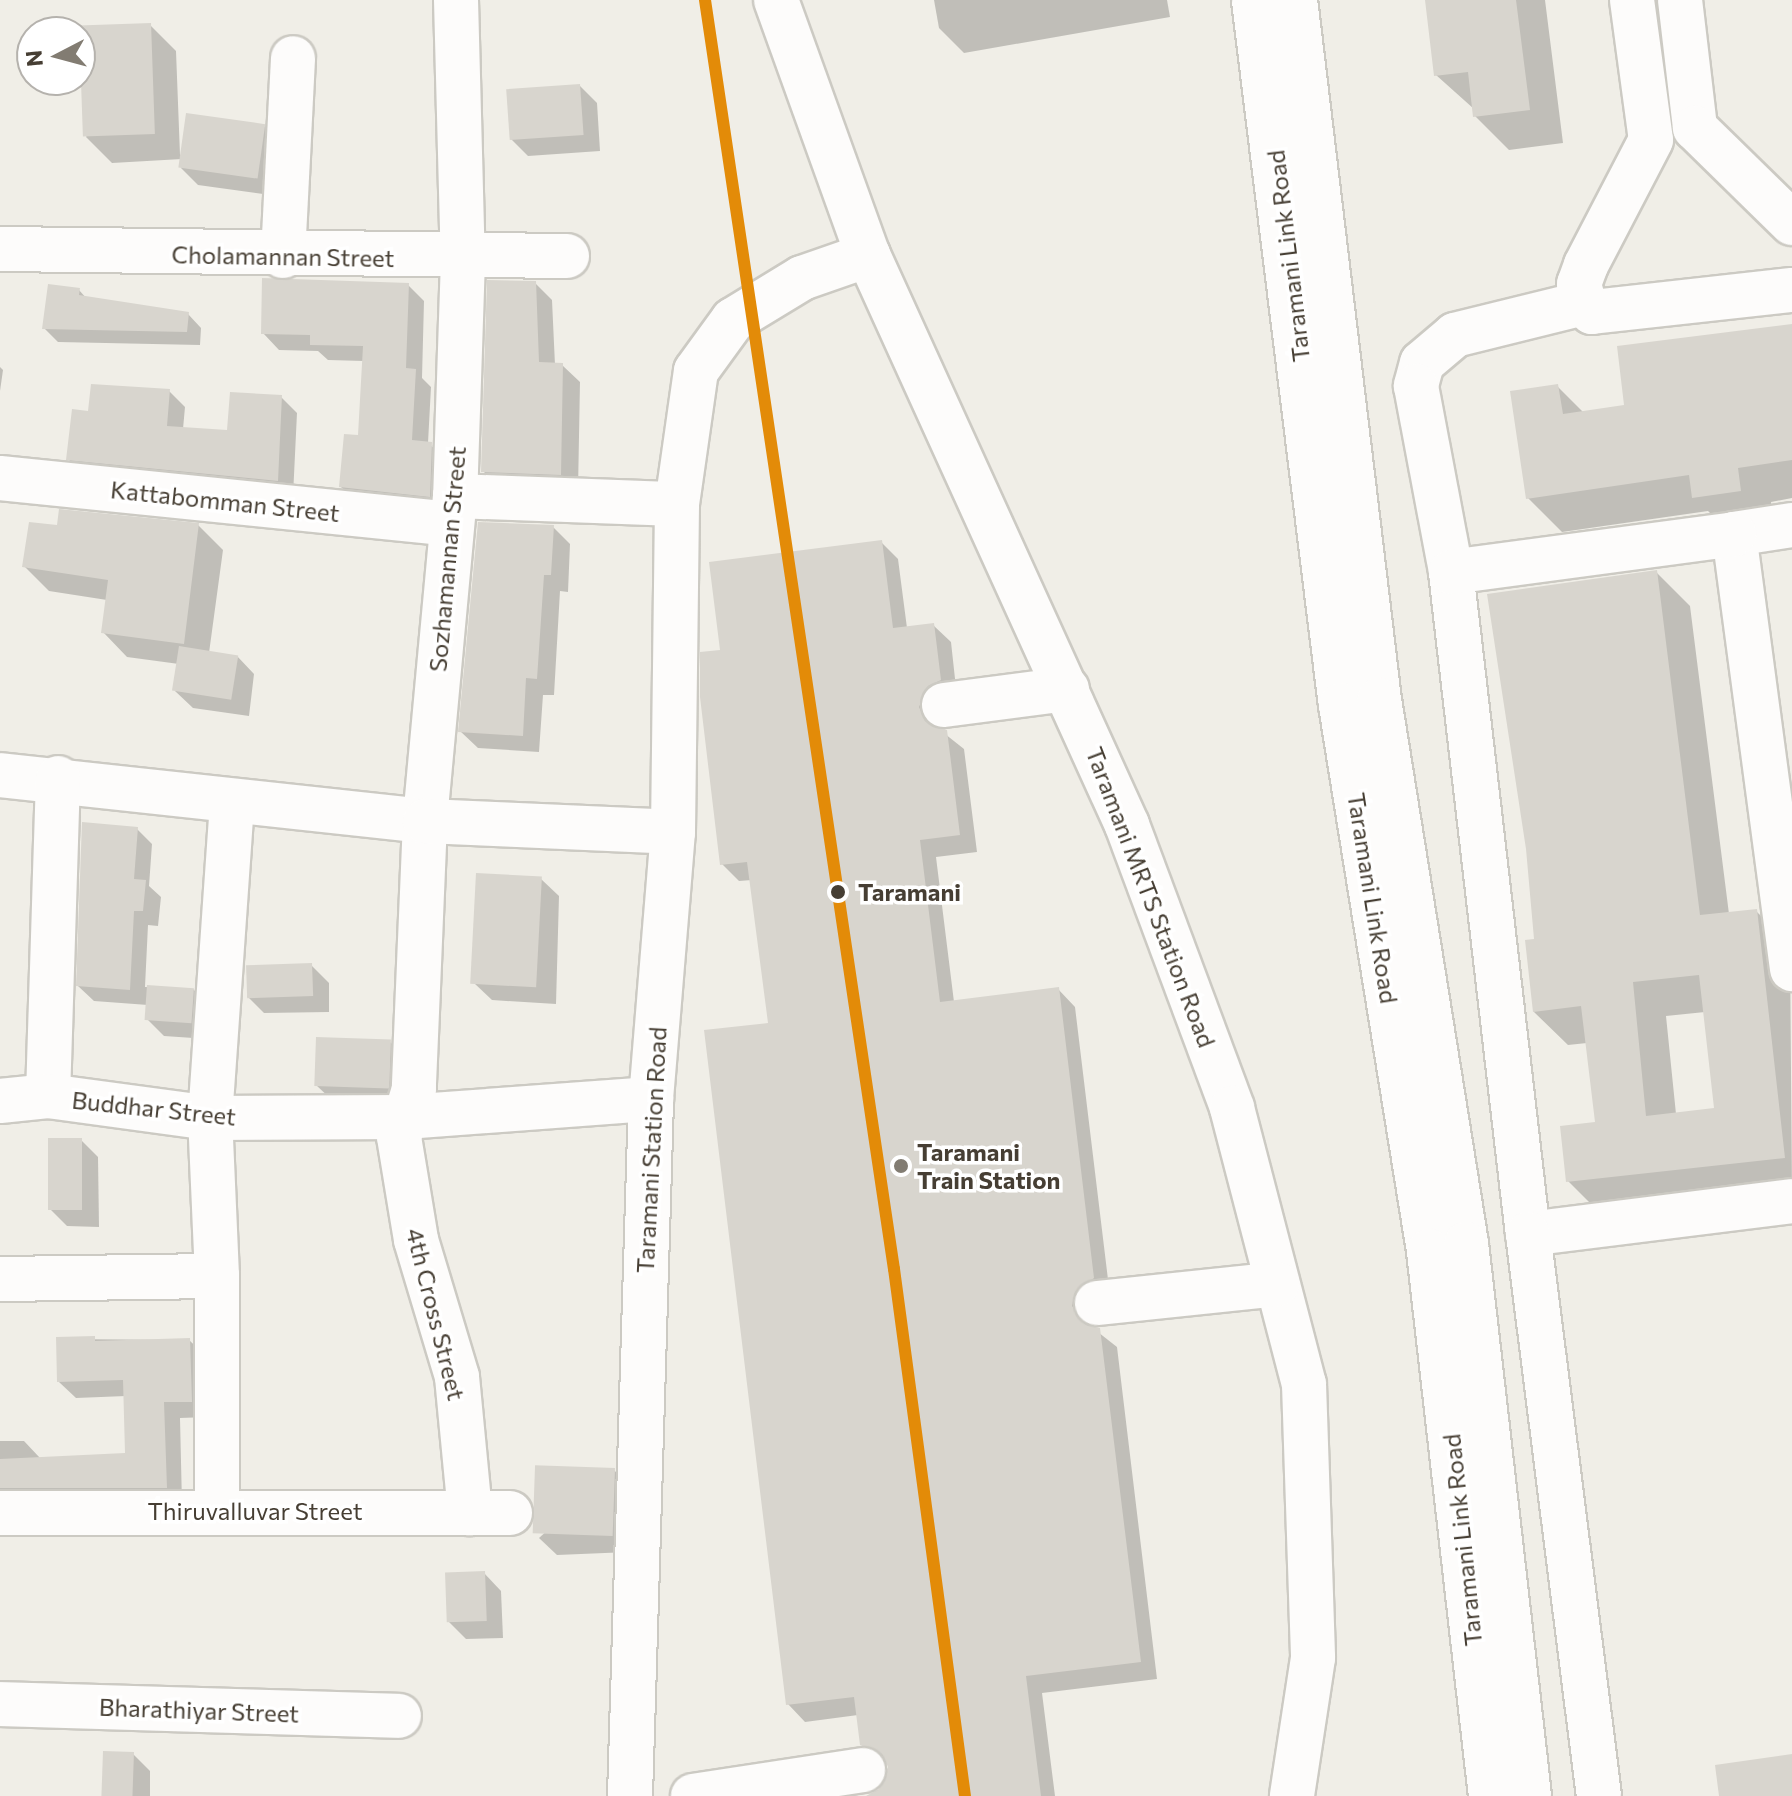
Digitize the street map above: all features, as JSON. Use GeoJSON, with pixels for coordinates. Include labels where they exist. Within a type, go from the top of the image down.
{"type":"FeatureCollection","features":[{"type":"Feature","properties":{"kind":"street","name":"Sozhamannan Street"},"geometry":{"type":"LineString","coordinates":[[405,1117],[414,1089],[425,821],[453,510],[463,259],[456,0]]}},
{"type":"Feature","properties":{"kind":"street","name":"Taramani MRTS Station Road"},"geometry":{"type":"LineString","coordinates":[[776,0],[868,255],[1127,825],[1232,1108],[1304,1384],[1313,1658],[1292,1796]]}},
{"type":"Feature","properties":{"kind":"street","name":"Taramani Link Road"},"geometry":{"type":"LineString","coordinates":[[1254,0],[1341,705],[1429,1251],[1491,1796]]}},
{"type":"Feature","properties":{"kind":"street","name":"Taramani Link Road"},"geometry":{"type":"LineString","coordinates":[[1295,0],[1379,700],[1466,1244],[1529,1796]]}},
{"type":"Feature","properties":{"kind":"street"},"geometry":{"type":"LineString","coordinates":[[1632,0],[1651,140],[1586,265],[1579,284],[1584,303],[1592,312],[1792,290]]}},
{"type":"Feature","properties":{"kind":"street"},"geometry":{"type":"LineString","coordinates":[[1680,0],[1695,128],[1792,223]]}},
{"type":"Feature","properties":{"kind":"street"},"geometry":{"type":"LineString","coordinates":[[283,256],[293,58]]}},
{"type":"Feature","properties":{"kind":"street","name":"Cholamannan Street"},"geometry":{"type":"LineString","coordinates":[[0,249],[463,259],[567,256]]}},
{"type":"Feature","properties":{"kind":"street","name":"Taramani Station Road"},"geometry":{"type":"LineString","coordinates":[[630,1796],[651,1099],[673,832],[677,504],[696,371],[733,320],[802,278],[868,255]]}},
{"type":"Feature","properties":{"kind":"street"},"geometry":{"type":"LineString","coordinates":[[1584,303],[1455,335],[1422,363],[1416,386],[1451,572],[1528,1234],[1599,1796]]}},
{"type":"Feature","properties":{"kind":"street","name":"Kattabomman Street"},"geometry":{"type":"LineString","coordinates":[[0,478],[453,510],[677,504]]}},
{"type":"Feature","properties":{"kind":"street"},"geometry":{"type":"LineString","coordinates":[[1451,572],[1792,525]]}},
{"type":"Feature","properties":{"kind":"street"},"geometry":{"type":"LineString","coordinates":[[1734,534],[1792,969]]}},
{"type":"Feature","properties":{"kind":"street"},"geometry":{"type":"LineString","coordinates":[[944,705],[1067,689]]}},
{"type":"Feature","properties":{"kind":"street"},"geometry":{"type":"LineString","coordinates":[[0,775],[58,778],[232,804],[425,821],[673,832]]}},
{"type":"Feature","properties":{"kind":"street"},"geometry":{"type":"LineString","coordinates":[[48,1096],[58,778]]}},
{"type":"Feature","properties":{"kind":"street"},"geometry":{"type":"LineString","coordinates":[[217,1510],[217,1276],[210,1118],[232,804]]}},
{"type":"Feature","properties":{"kind":"street","name":"Buddhar Street"},"geometry":{"type":"LineString","coordinates":[[0,1101],[48,1096],[210,1118],[405,1117],[651,1099]]}},
{"type":"Feature","properties":{"kind":"street","name":"4th Cross Street"},"geometry":{"type":"LineString","coordinates":[[405,1117],[399,1137],[406,1195],[457,1377],[490,1513]]}},
{"type":"Feature","properties":{"kind":"street"},"geometry":{"type":"LineString","coordinates":[[1528,1234],[1792,1201]]}},
{"type":"Feature","properties":{"kind":"street"},"geometry":{"type":"LineString","coordinates":[[0,1279],[217,1276]]}},
{"type":"Feature","properties":{"kind":"street"},"geometry":{"type":"LineString","coordinates":[[1097,1303],[1277,1284]]}},
{"type":"Feature","properties":{"kind":"street","name":"Thiruvalluvar Street"},"geometry":{"type":"LineString","coordinates":[[0,1513],[217,1510],[490,1513]]}},
{"type":"Feature","properties":{"kind":"street","name":"Bharathiyar Street"},"geometry":{"type":"LineString","coordinates":[[0,1704],[399,1716]]}},
{"type":"Feature","properties":{"kind":"street"},"geometry":{"type":"LineString","coordinates":[[693,1796],[863,1770]]}},
{"type":"Feature","properties":{"kind":"building"},"geometry":{"type":"Polygon","coordinates":[[[1425,0],[1516,0],[1530,110],[1473,117],[1468,72],[1434,76],[1425,0]]]}},
{"type":"Feature","properties":{"kind":"building"},"geometry":{"type":"Polygon","coordinates":[[[151,23],[155,134],[83,136],[82,96],[96,96],[96,25],[151,23]]]}},
{"type":"Feature","properties":{"kind":"building"},"geometry":{"type":"Polygon","coordinates":[[[580,84],[584,135],[510,140],[506,89],[580,84]]]}},
{"type":"Feature","properties":{"kind":"building"},"geometry":{"type":"Polygon","coordinates":[[[186,113],[265,124],[258,179],[178,167],[186,113]]]}},
{"type":"Feature","properties":{"kind":"building"},"geometry":{"type":"Polygon","coordinates":[[[262,278],[409,283],[406,368],[416,369],[412,440],[432,442],[430,497],[339,487],[344,434],[358,435],[363,346],[310,345],[310,335],[261,334],[262,278]]]}},
{"type":"Feature","properties":{"kind":"building"},"geometry":{"type":"Polygon","coordinates":[[[487,280],[536,281],[539,362],[563,363],[561,475],[481,472],[487,280]]]}},
{"type":"Feature","properties":{"kind":"building"},"geometry":{"type":"Polygon","coordinates":[[[48,284],[80,288],[79,295],[189,312],[187,332],[42,329],[48,284]]]}},
{"type":"Feature","properties":{"kind":"building"},"geometry":{"type":"Polygon","coordinates":[[[1792,324],[1792,460],[1738,468],[1741,491],[1692,498],[1689,475],[1526,499],[1510,391],[1558,384],[1563,414],[1624,405],[1617,346],[1792,324]]]}},
{"type":"Feature","properties":{"kind":"building"},"geometry":{"type":"Polygon","coordinates":[[[91,384],[170,389],[167,426],[227,430],[230,392],[282,395],[278,481],[66,460],[72,409],[88,411],[91,384]]]}},
{"type":"Feature","properties":{"kind":"building"},"geometry":{"type":"Polygon","coordinates":[[[59,509],[199,523],[184,644],[101,633],[108,580],[22,567],[29,522],[57,525],[59,509]]]}},
{"type":"Feature","properties":{"kind":"building"},"geometry":{"type":"Polygon","coordinates":[[[478,522],[554,525],[551,575],[544,575],[537,679],[526,678],[523,736],[458,732],[478,522]]]}},
{"type":"Feature","properties":{"kind":"building","name":"Taramani Train Station"},"geometry":{"type":"Polygon","coordinates":[[[882,540],[893,628],[934,623],[941,680],[928,686],[919,707],[925,721],[947,730],[960,835],[920,840],[940,1002],[1059,987],[1094,1278],[1075,1292],[1072,1306],[1086,1325],[1100,1328],[1141,1662],[1026,1676],[1041,1796],[866,1796],[879,1789],[888,1767],[882,1754],[860,1745],[854,1697],[786,1705],[704,1030],[768,1023],[747,862],[720,865],[700,697],[700,652],[720,650],[709,562],[882,540]]]}},
{"type":"Feature","properties":{"kind":"building"},"geometry":{"type":"Polygon","coordinates":[[[1657,570],[1700,915],[1757,909],[1785,1158],[1566,1182],[1560,1126],[1595,1122],[1581,1006],[1533,1012],[1525,940],[1534,939],[1526,849],[1487,594],[1657,570]],[[1699,975],[1633,982],[1646,1116],[1714,1108],[1699,975]]]}},
{"type":"Feature","properties":{"kind":"building"},"geometry":{"type":"Polygon","coordinates":[[[179,646],[238,655],[231,700],[172,690],[179,646]]]}},
{"type":"Feature","properties":{"kind":"building"},"geometry":{"type":"Polygon","coordinates":[[[82,822],[138,827],[134,879],[146,880],[143,911],[134,911],[130,990],[76,986],[82,822]]]}},
{"type":"Feature","properties":{"kind":"building"},"geometry":{"type":"Polygon","coordinates":[[[476,873],[542,876],[536,987],[470,984],[476,873]]]}},
{"type":"Feature","properties":{"kind":"building"},"geometry":{"type":"Polygon","coordinates":[[[312,963],[313,996],[247,998],[246,965],[312,963]]]}},
{"type":"Feature","properties":{"kind":"building"},"geometry":{"type":"Polygon","coordinates":[[[147,985],[194,988],[191,1023],[145,1020],[147,985]]]}},
{"type":"Feature","properties":{"kind":"building"},"geometry":{"type":"Polygon","coordinates":[[[316,1037],[391,1040],[389,1089],[314,1086],[316,1037]]]}},
{"type":"Feature","properties":{"kind":"building"},"geometry":{"type":"Polygon","coordinates":[[[48,1138],[82,1138],[82,1210],[48,1210],[48,1138]]]}},
{"type":"Feature","properties":{"kind":"building"},"geometry":{"type":"Polygon","coordinates":[[[95,1336],[95,1341],[190,1338],[192,1402],[164,1402],[167,1488],[0,1488],[0,1459],[125,1453],[123,1380],[57,1382],[56,1337],[95,1336]]]}},
{"type":"Feature","properties":{"kind":"building"},"geometry":{"type":"Polygon","coordinates":[[[535,1465],[615,1468],[613,1536],[533,1533],[535,1465]]]}},
{"type":"Feature","properties":{"kind":"building"},"geometry":{"type":"Polygon","coordinates":[[[485,1571],[487,1621],[447,1622],[445,1572],[485,1571]]]}},
{"type":"Feature","properties":{"kind":"building"},"geometry":{"type":"Polygon","coordinates":[[[103,1751],[134,1752],[132,1796],[101,1796],[103,1751]]]}},
{"type":"Feature","properties":{"kind":"building"},"geometry":{"type":"Polygon","coordinates":[[[1792,1754],[1792,1796],[1719,1796],[1715,1765],[1792,1754]]]}},
{"type":"Feature","properties":{"kind":"transit line"},"geometry":{"type":"LineString","coordinates":[[705,0],[894,1269],[965,1796]]}},
{"type":"Feature","properties":{"kind":"place","name":"Taramani"},"geometry":{"type":"Point","coordinates":[838,892]}},
{"type":"Feature","properties":{"kind":"place","name":"Taramani Train Station"},"geometry":{"type":"Point","coordinates":[901,1166]}}]}
